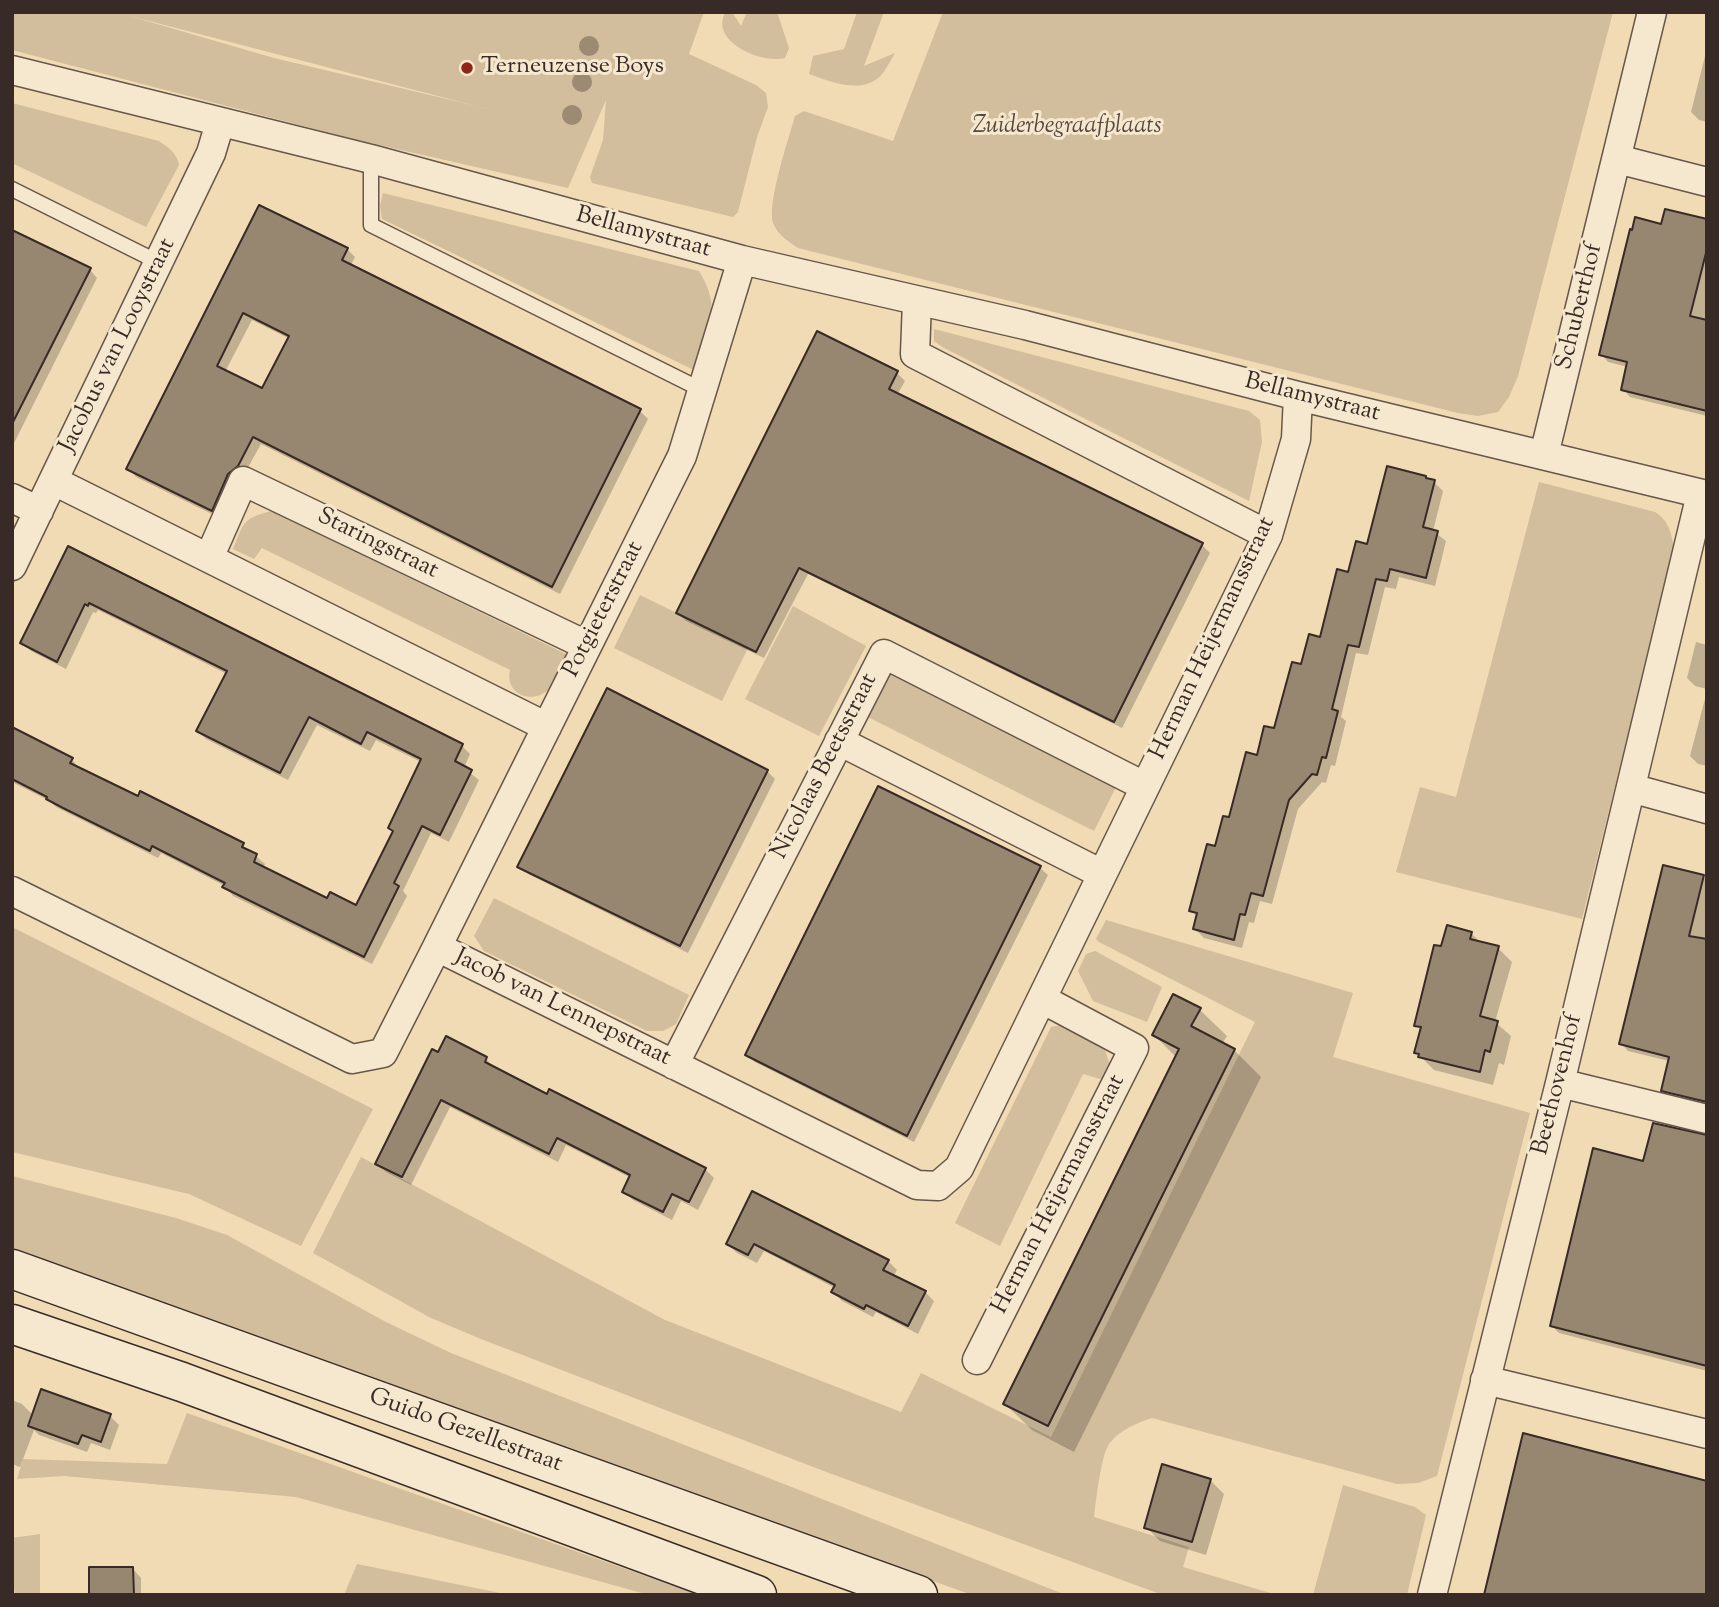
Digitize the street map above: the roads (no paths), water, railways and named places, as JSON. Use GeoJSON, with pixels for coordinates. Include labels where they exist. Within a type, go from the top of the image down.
{"type":"FeatureCollection","features":[{"type":"Feature","properties":{"kind":"main road","name":"Guido Gezellestraat"},"geometry":{"type":"LineString","coordinates":[[12,1269],[918,1595]]}},
{"type":"Feature","properties":{"kind":"main road","name":"Guido Gezellestraat"},"geometry":{"type":"LineString","coordinates":[[12,1324],[182,1382],[757,1595]]}},
{"type":"Feature","properties":{"kind":"street","name":"Schuberthof"},"geometry":{"type":"LineString","coordinates":[[1544,455],[1652,12]]}},
{"type":"Feature","properties":{"kind":"street","name":"Bellamystraat"},"geometry":{"type":"LineString","coordinates":[[12,70],[371,159],[742,260],[1025,325],[1298,396],[1704,494]]}},
{"type":"Feature","properties":{"kind":"street","name":"Jacobus van Looystraat"},"geometry":{"type":"LineString","coordinates":[[12,566],[160,263],[211,153],[220,123]]}},
{"type":"Feature","properties":{"kind":"street"},"geometry":{"type":"LineString","coordinates":[[1617,159],[1707,182]]}},
{"type":"Feature","properties":{"kind":"street","name":"Potgieterstraat"},"geometry":{"type":"LineString","coordinates":[[438,947],[682,456],[742,260]]}},
{"type":"Feature","properties":{"kind":"street"},"geometry":{"type":"LineString","coordinates":[[917,301],[915,354],[1268,535]]}},
{"type":"Feature","properties":{"kind":"street","name":"Herman Heijermansstraat"},"geometry":{"type":"LineString","coordinates":[[938,1186],[959,1168],[1268,535],[1296,439],[1298,396]]}},
{"type":"Feature","properties":{"kind":"street"},"geometry":{"type":"LineString","coordinates":[[54,481],[547,727]]}},
{"type":"Feature","properties":{"kind":"street","name":"Staringstraat"},"geometry":{"type":"LineString","coordinates":[[209,558],[243,481],[586,645]]}},
{"type":"Feature","properties":{"kind":"street","name":"Beethovenhof"},"geometry":{"type":"LineString","coordinates":[[1432,1595],[1704,494]]}},
{"type":"Feature","properties":{"kind":"street"},"geometry":{"type":"LineString","coordinates":[[12,498],[39,511]]}},
{"type":"Feature","properties":{"kind":"street","name":"Nicolaas Beetsstraat"},"geometry":{"type":"LineString","coordinates":[[674,1065],[884,653],[1144,786]]}},
{"type":"Feature","properties":{"kind":"street"},"geometry":{"type":"LineString","coordinates":[[839,741],[1102,874]]}},
{"type":"Feature","properties":{"kind":"street"},"geometry":{"type":"LineString","coordinates":[[1631,788],[1707,809]]}},
{"type":"Feature","properties":{"kind":"street","name":"Jacob van Lennepstraat"},"geometry":{"type":"LineString","coordinates":[[12,891],[352,1059],[383,1052],[438,947],[917,1185],[938,1186]]}},
{"type":"Feature","properties":{"kind":"street","name":"Herman Heijermansstraat"},"geometry":{"type":"LineString","coordinates":[[977,1360],[1134,1048],[1042,999]]}},
{"type":"Feature","properties":{"kind":"street"},"geometry":{"type":"LineString","coordinates":[[1560,1083],[1707,1119]]}},
{"type":"Feature","properties":{"kind":"street"},"geometry":{"type":"LineString","coordinates":[[1485,1380],[1707,1434]]}},
{"type":"Feature","properties":{"kind":"lane"},"geometry":{"type":"LineString","coordinates":[[371,159],[371,225],[704,391]]}},
{"type":"Feature","properties":{"kind":"lane"},"geometry":{"type":"LineString","coordinates":[[12,189],[160,263]]}},
{"type":"Feature","properties":{"kind":"place","name":"Terneuzense Boys"},"geometry":{"type":"Point","coordinates":[467,68]}},
{"type":"Feature","properties":{"kind":"park label","name":"Zuiderbegraafplaats"},"geometry":{"type":"Point","coordinates":[1067,128]}}]}
